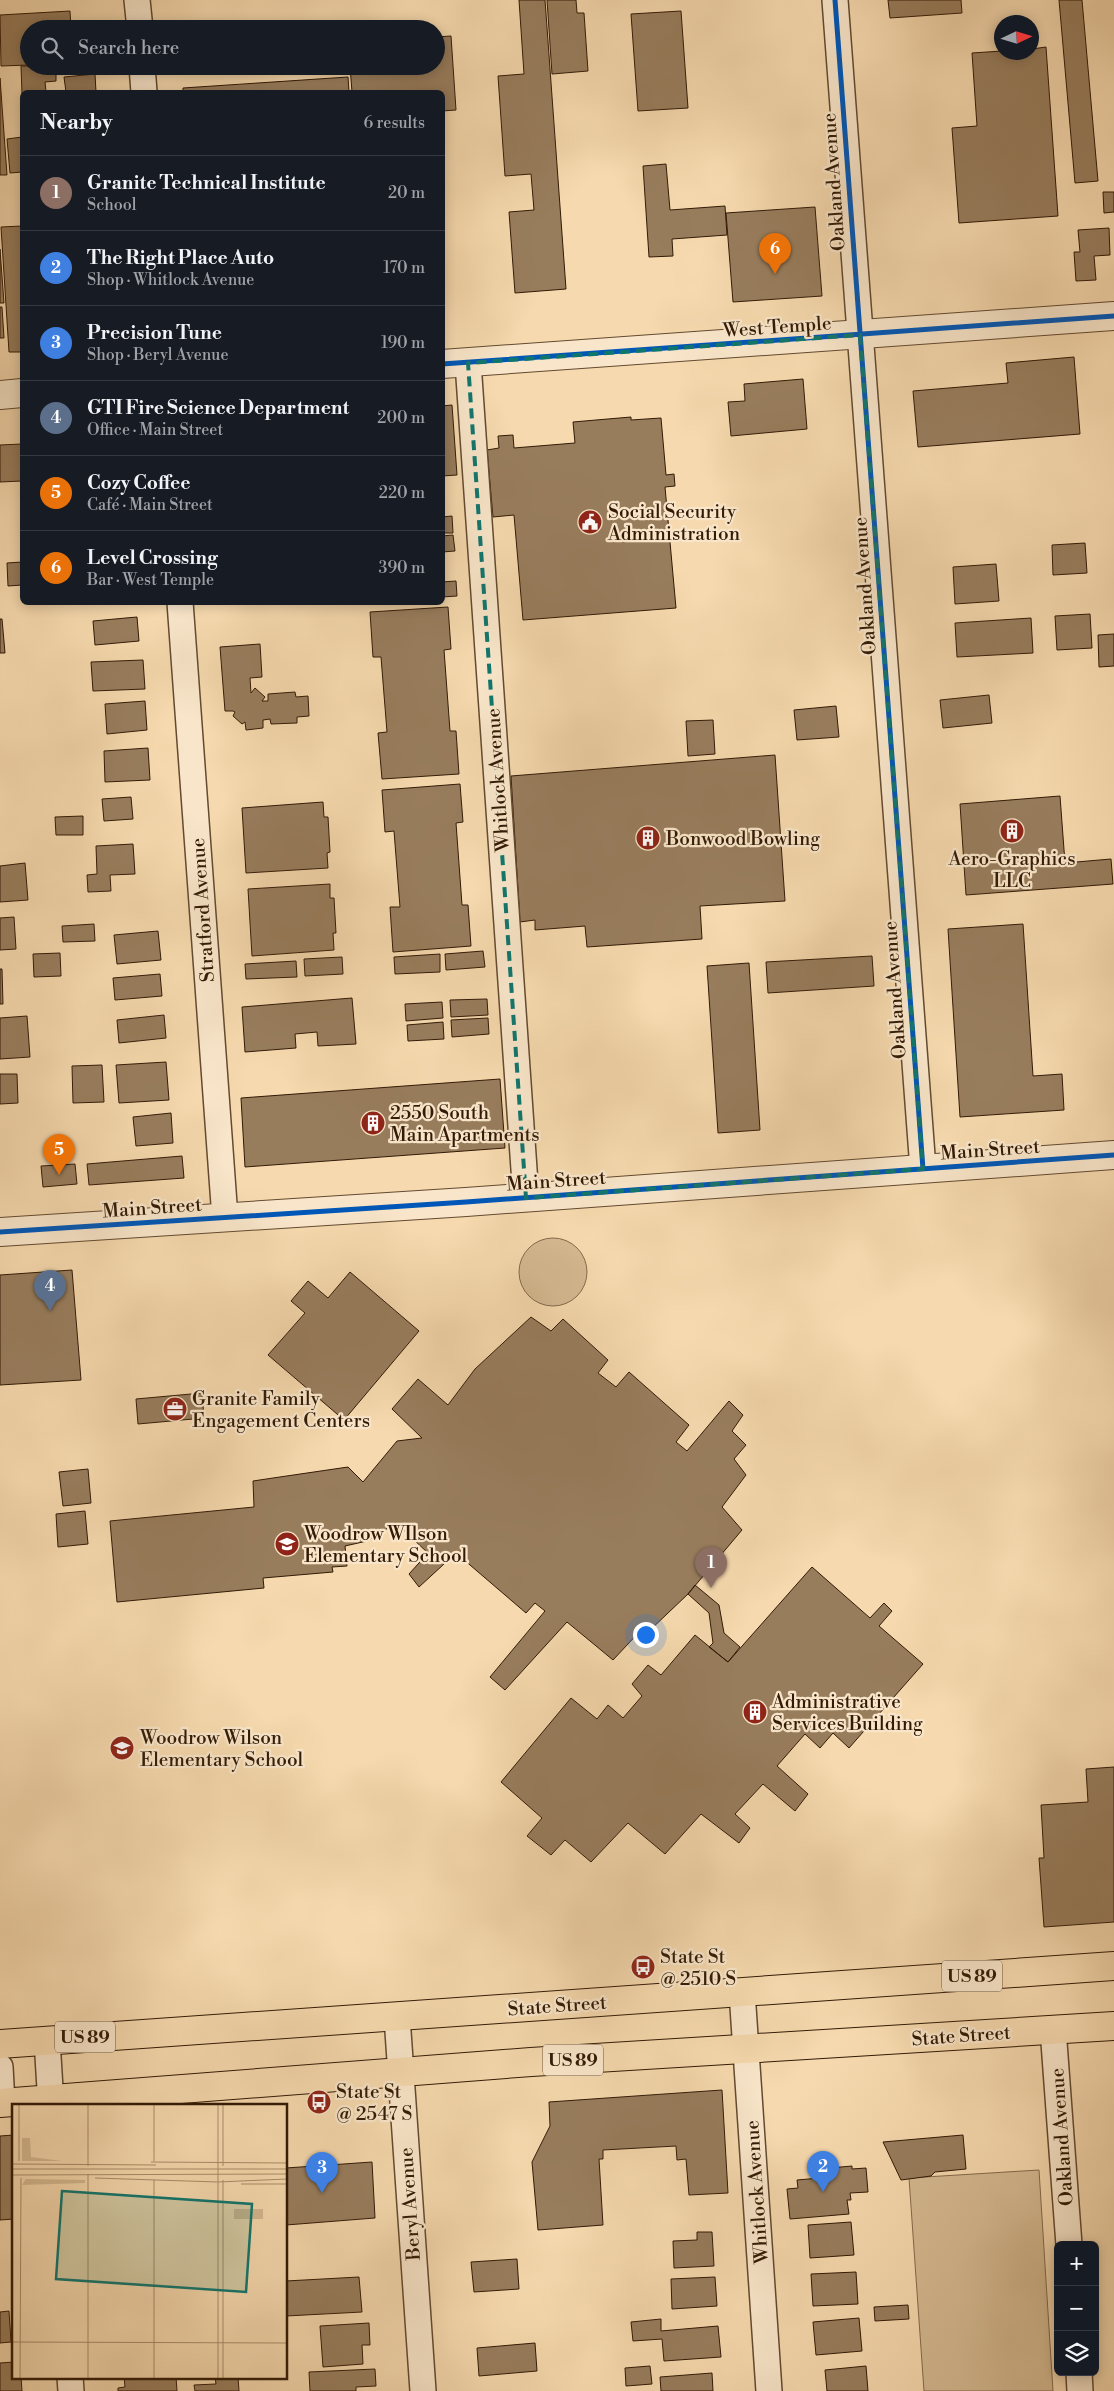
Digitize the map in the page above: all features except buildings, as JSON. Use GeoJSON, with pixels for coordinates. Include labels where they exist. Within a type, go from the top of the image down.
{"type":"FeatureCollection","features":[{"type":"Feature","properties":{"kind":"main road","name":"State Street"},"geometry":{"type":"LineString","coordinates":[[0,2044],[1114,1966]]}},
{"type":"Feature","properties":{"kind":"main road","name":"State Street"},"geometry":{"type":"LineString","coordinates":[[1,2103],[51,2102],[400,2072],[1114,2026]]}},
{"type":"Feature","properties":{"kind":"street"},"geometry":{"type":"LineString","coordinates":[[138,0],[139,20]]}},
{"type":"Feature","properties":{"kind":"street","name":"Oakland Avenue"},"geometry":{"type":"LineString","coordinates":[[835,0],[923,1169]]}},
{"type":"Feature","properties":{"kind":"street"},"geometry":{"type":"LineString","coordinates":[[143,75],[144,90]]}},
{"type":"Feature","properties":{"kind":"street","name":"West Temple"},"geometry":{"type":"LineString","coordinates":[[455,364],[1114,316]]}},
{"type":"Feature","properties":{"kind":"street","name":"Whitlock Avenue"},"geometry":{"type":"LineString","coordinates":[[455,364],[526,1198]]}},
{"type":"Feature","properties":{"kind":"street"},"geometry":{"type":"LineString","coordinates":[[0,395],[20,393]]}},
{"type":"Feature","properties":{"kind":"street","name":"Stratford Avenue"},"geometry":{"type":"LineString","coordinates":[[180,605],[225,1218]]}},
{"type":"Feature","properties":{"kind":"street","name":"Main Street"},"geometry":{"type":"LineString","coordinates":[[0,1232],[526,1198],[1114,1155]]}},
{"type":"Feature","properties":{"kind":"street","name":"Whitlock Avenue"},"geometry":{"type":"LineString","coordinates":[[742,1992],[769,2391]]}},
{"type":"Feature","properties":{"kind":"street","name":"Beryl Avenue"},"geometry":{"type":"LineString","coordinates":[[397,2017],[423,2391]]}},
{"type":"Feature","properties":{"kind":"street","name":"Oakland Avenue"},"geometry":{"type":"LineString","coordinates":[[1053,2029],[1069,2241]]}},
{"type":"Feature","properties":{"kind":"street"},"geometry":{"type":"LineString","coordinates":[[47,2040],[51,2102]]}},
{"type":"Feature","properties":{"kind":"street"},"geometry":{"type":"LineString","coordinates":[[0,2067],[1,2103]]}},
{"type":"Feature","properties":{"kind":"street"},"geometry":{"type":"LineString","coordinates":[[1079,2376],[1080,2391]]}},
{"type":"Feature","properties":{"kind":"street"},"geometry":{"type":"LineString","coordinates":[[70,2378],[71,2391]]}},
{"type":"Feature","properties":{"kind":"highlighted area"},"geometry":{"type":"Polygon","coordinates":[[[860,335],[923,1169],[526,1198],[468,363],[860,335]]]}},
{"type":"Feature","properties":{"kind":"shaded area"},"geometry":{"type":"Polygon","coordinates":[[[553,1238],[566,1241],[577,1248],[584,1259],[587,1272],[584,1285],[577,1296],[566,1303],[553,1306],[540,1303],[529,1296],[522,1285],[519,1272],[522,1259],[529,1248],[540,1241],[553,1238]]]}},
{"type":"Feature","properties":{"kind":"shaded area"},"geometry":{"type":"Polygon","coordinates":[[[1039,2170],[1053,2391],[924,2391],[909,2178],[1039,2170]]]}},
{"type":"Feature","properties":{"kind":"cycle path"},"geometry":{"type":"LineString","coordinates":[[835,0],[923,1169]]}},
{"type":"Feature","properties":{"kind":"cycle path"},"geometry":{"type":"LineString","coordinates":[[445,364],[1114,316]]}},
{"type":"Feature","properties":{"kind":"cycle path"},"geometry":{"type":"LineString","coordinates":[[0,1232],[466,1202],[1114,1155]]}},
{"type":"Feature","properties":{"kind":"place","name":"Level Crossing"},"geometry":{"type":"Point","coordinates":[775,274]}},
{"type":"Feature","properties":{"kind":"place","name":"Social Security Administration"},"geometry":{"type":"Point","coordinates":[590,522]}},
{"type":"Feature","properties":{"kind":"place","name":"Aero-Graphics LLC"},"geometry":{"type":"Point","coordinates":[1012,831]}},
{"type":"Feature","properties":{"kind":"place","name":"Bonwood Bowling"},"geometry":{"type":"Point","coordinates":[648,838]}},
{"type":"Feature","properties":{"kind":"place","name":"2550 South Main Apartments"},"geometry":{"type":"Point","coordinates":[373,1123]}},
{"type":"Feature","properties":{"kind":"place","name":"Cozy Coffee"},"geometry":{"type":"Point","coordinates":[59,1175]}},
{"type":"Feature","properties":{"kind":"place","name":"GTI Fire Science Department"},"geometry":{"type":"Point","coordinates":[50,1311]}},
{"type":"Feature","properties":{"kind":"place","name":"Granite Family Engagement Centers"},"geometry":{"type":"Point","coordinates":[175,1409]}},
{"type":"Feature","properties":{"kind":"place","name":"Woodrow WIlson Elementary School"},"geometry":{"type":"Point","coordinates":[287,1544]}},
{"type":"Feature","properties":{"kind":"place","name":"Granite Technical Institute"},"geometry":{"type":"Point","coordinates":[711,1588]}},
{"type":"Feature","properties":{"kind":"place","name":"Administrative Services Building"},"geometry":{"type":"Point","coordinates":[755,1712]}},
{"type":"Feature","properties":{"kind":"place","name":"Woodrow Wilson Elementary School"},"geometry":{"type":"Point","coordinates":[122,1748]}},
{"type":"Feature","properties":{"kind":"place","name":"State St @ 2510 S"},"geometry":{"type":"Point","coordinates":[643,1967]}},
{"type":"Feature","properties":{"kind":"place","name":"State St @ 2547 S"},"geometry":{"type":"Point","coordinates":[319,2102]}},
{"type":"Feature","properties":{"kind":"place","name":"The Right Place Auto"},"geometry":{"type":"Point","coordinates":[823,2192]}},
{"type":"Feature","properties":{"kind":"place","name":"Precision Tune"},"geometry":{"type":"Point","coordinates":[322,2193]}}]}
